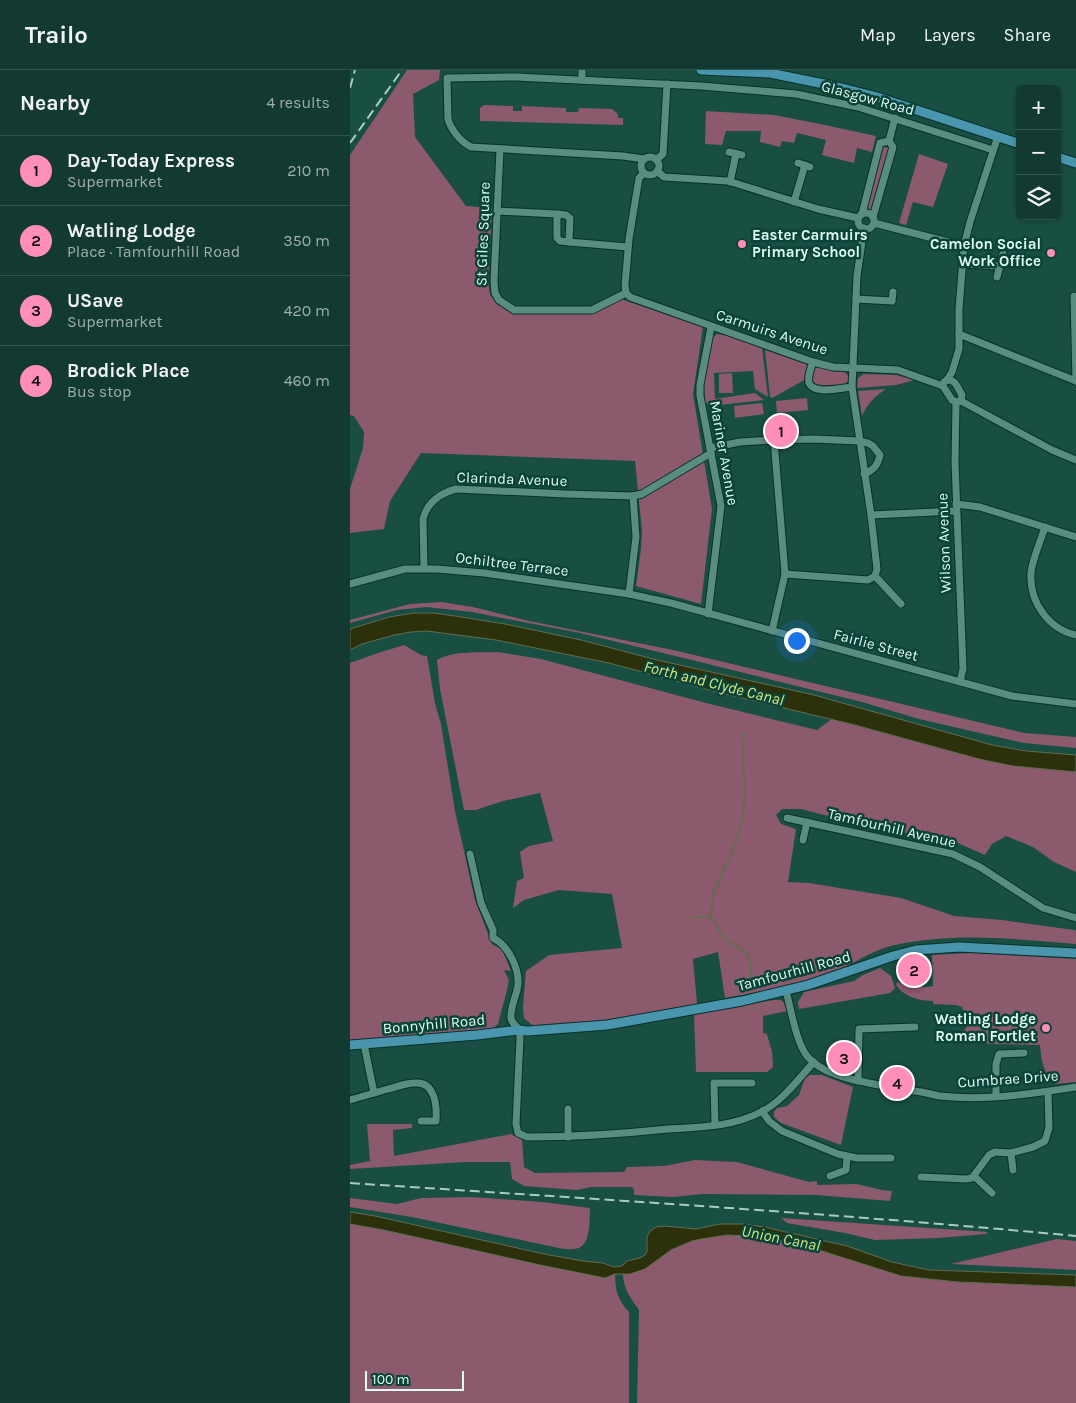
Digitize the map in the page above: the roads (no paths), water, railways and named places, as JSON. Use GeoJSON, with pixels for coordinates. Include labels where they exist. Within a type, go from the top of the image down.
{"type":"FeatureCollection","features":[{"type":"Feature","properties":{"kind":"main road","name":"Glasgow Road"},"geometry":{"type":"LineString","coordinates":[[701,70],[770,73],[834,86],[877,97],[1016,143]]}},
{"type":"Feature","properties":{"kind":"main road"},"geometry":{"type":"LineString","coordinates":[[1061,158],[1076,163]]}},
{"type":"Feature","properties":{"kind":"main road","name":"Tamfourhill Road"},"geometry":{"type":"LineString","coordinates":[[519,1030],[528,1031],[607,1025],[725,1004],[786,991],[916,950],[959,947],[1076,953]]}},
{"type":"Feature","properties":{"kind":"main road","name":"Bonnyhill Road"},"geometry":{"type":"LineString","coordinates":[[350,1045],[519,1030]]}},
{"type":"Feature","properties":{"kind":"street"},"geometry":{"type":"LineString","coordinates":[[582,70],[582,80]]}},
{"type":"Feature","properties":{"kind":"street","name":"Glasgow Road"},"geometry":{"type":"LineString","coordinates":[[500,149],[471,147],[464,144],[450,125],[447,78],[516,77],[582,80],[701,86],[796,94],[858,107],[993,150]]}},
{"type":"Feature","properties":{"kind":"street"},"geometry":{"type":"LineString","coordinates":[[656,160],[663,154],[667,84]]}},
{"type":"Feature","properties":{"kind":"street"},"geometry":{"type":"LineString","coordinates":[[889,141],[880,143],[860,216],[859,225],[864,228],[870,227],[874,220],[893,147],[889,141],[895,118]]}},
{"type":"Feature","properties":{"kind":"street"},"geometry":{"type":"LineString","coordinates":[[998,136],[964,246],[959,349],[948,382],[952,400],[959,401],[1052,450],[1076,460]]}},
{"type":"Feature","properties":{"kind":"street"},"geometry":{"type":"LineString","coordinates":[[500,149],[652,157],[659,165],[658,171],[652,175],[644,173]]}},
{"type":"Feature","properties":{"kind":"street","name":"St Giles Square"},"geometry":{"type":"LineString","coordinates":[[500,149],[494,281],[495,293],[499,300],[514,310],[592,310],[626,293]]}},
{"type":"Feature","properties":{"kind":"street"},"geometry":{"type":"LineString","coordinates":[[730,182],[736,154]]}},
{"type":"Feature","properties":{"kind":"street"},"geometry":{"type":"LineString","coordinates":[[644,158],[641,164],[644,173]]}},
{"type":"Feature","properties":{"kind":"street"},"geometry":{"type":"LineString","coordinates":[[794,202],[804,165]]}},
{"type":"Feature","properties":{"kind":"street"},"geometry":{"type":"LineString","coordinates":[[658,171],[664,177],[730,182],[818,209],[860,216],[870,213],[874,220],[964,246]]}},
{"type":"Feature","properties":{"kind":"street"},"geometry":{"type":"LineString","coordinates":[[626,293],[628,247],[638,178],[644,173]]}},
{"type":"Feature","properties":{"kind":"street"},"geometry":{"type":"LineString","coordinates":[[498,212],[566,215],[570,218],[569,242]]}},
{"type":"Feature","properties":{"kind":"street"},"geometry":{"type":"LineString","coordinates":[[557,214],[557,238],[560,241],[628,247]]}},
{"type":"Feature","properties":{"kind":"street"},"geometry":{"type":"LineString","coordinates":[[785,574],[868,580],[875,576],[877,570],[852,387],[857,276],[864,228]]}},
{"type":"Feature","properties":{"kind":"street"},"geometry":{"type":"LineString","coordinates":[[997,277],[1003,254]]}},
{"type":"Feature","properties":{"kind":"street"},"geometry":{"type":"LineString","coordinates":[[962,264],[1000,266]]}},
{"type":"Feature","properties":{"kind":"street"},"geometry":{"type":"LineString","coordinates":[[856,299],[892,301],[893,292]]}},
{"type":"Feature","properties":{"kind":"street","name":"Carmuirs Avenue"},"geometry":{"type":"LineString","coordinates":[[626,293],[630,297],[812,362],[833,367],[898,370],[948,382]]}},
{"type":"Feature","properties":{"kind":"street"},"geometry":{"type":"LineString","coordinates":[[959,334],[1076,381],[1074,296]]}},
{"type":"Feature","properties":{"kind":"street","name":"Mariner Avenue"},"geometry":{"type":"LineString","coordinates":[[708,614],[721,506],[700,396],[700,384],[711,327]]}},
{"type":"Feature","properties":{"kind":"street"},"geometry":{"type":"LineString","coordinates":[[812,362],[809,382],[813,388],[820,390],[852,387]]}},
{"type":"Feature","properties":{"kind":"street"},"geometry":{"type":"LineString","coordinates":[[948,382],[962,395],[959,401]]}},
{"type":"Feature","properties":{"kind":"street","name":"Wilson Avenue"},"geometry":{"type":"LineString","coordinates":[[959,401],[955,431],[956,508],[963,669],[960,682]]}},
{"type":"Feature","properties":{"kind":"street"},"geometry":{"type":"LineString","coordinates":[[629,594],[636,537],[633,496],[642,494],[710,451],[740,442],[814,439],[859,441],[874,446],[880,455],[877,465],[871,472],[864,474]]}},
{"type":"Feature","properties":{"kind":"street"},"geometry":{"type":"LineString","coordinates":[[772,630],[785,574],[774,440]]}},
{"type":"Feature","properties":{"kind":"street","name":"Clarinda Avenue"},"geometry":{"type":"LineString","coordinates":[[424,568],[423,519],[425,512],[432,501],[447,491],[456,489],[633,496]]}},
{"type":"Feature","properties":{"kind":"street"},"geometry":{"type":"LineString","coordinates":[[871,515],[980,507],[1076,537]]}},
{"type":"Feature","properties":{"kind":"street"},"geometry":{"type":"LineString","coordinates":[[1045,528],[1031,572],[1036,601],[1046,617],[1057,627],[1076,635]]}},
{"type":"Feature","properties":{"kind":"street","name":"Ochiltree Terrace"},"geometry":{"type":"LineString","coordinates":[[350,584],[405,569],[424,568],[484,573],[629,594],[671,603]]}},
{"type":"Feature","properties":{"kind":"street"},"geometry":{"type":"LineString","coordinates":[[875,576],[901,604]]}},
{"type":"Feature","properties":{"kind":"street","name":"Fairlie Street"},"geometry":{"type":"LineString","coordinates":[[671,603],[1012,696],[1076,704]]}},
{"type":"Feature","properties":{"kind":"street","name":"Tamfourhill Avenue"},"geometry":{"type":"LineString","coordinates":[[787,818],[953,854],[980,868],[1043,908],[1076,918]]}},
{"type":"Feature","properties":{"kind":"street","name":"Tamfourhill Avenue"},"geometry":{"type":"LineString","coordinates":[[803,840],[807,822]]}},
{"type":"Feature","properties":{"kind":"street"},"geometry":{"type":"LineString","coordinates":[[470,854],[481,903],[493,930],[493,938],[508,952],[517,974],[518,984],[511,1009],[512,1024],[519,1030],[520,1038],[516,1124],[518,1133],[527,1137],[623,1134],[731,1124],[762,1111],[781,1098],[814,1062],[807,1056],[802,1045],[786,991]]}},
{"type":"Feature","properties":{"kind":"street"},"geometry":{"type":"LineString","coordinates":[[858,1081],[859,1029],[915,1027]]}},
{"type":"Feature","properties":{"kind":"street"},"geometry":{"type":"LineString","coordinates":[[364,1044],[374,1093]]}},
{"type":"Feature","properties":{"kind":"street"},"geometry":{"type":"LineString","coordinates":[[996,1096],[996,1064],[999,1054],[1024,1053]]}},
{"type":"Feature","properties":{"kind":"street","name":"Cumbrae Drive"},"geometry":{"type":"LineString","coordinates":[[814,1062],[824,1069],[858,1081],[940,1096],[996,1096],[1048,1092],[1076,1087]]}},
{"type":"Feature","properties":{"kind":"street"},"geometry":{"type":"LineString","coordinates":[[350,1100],[413,1083],[424,1084],[430,1088],[434,1096],[437,1111],[436,1121],[421,1120]]}},
{"type":"Feature","properties":{"kind":"street"},"geometry":{"type":"LineString","coordinates":[[715,1125],[714,1083],[752,1083]]}},
{"type":"Feature","properties":{"kind":"street"},"geometry":{"type":"LineString","coordinates":[[921,1177],[966,1179],[974,1176],[989,1155],[995,1152],[1011,1153],[1033,1147],[1045,1141],[1049,1128],[1048,1092]]}},
{"type":"Feature","properties":{"kind":"street"},"geometry":{"type":"LineString","coordinates":[[568,1109],[568,1137]]}},
{"type":"Feature","properties":{"kind":"street"},"geometry":{"type":"LineString","coordinates":[[762,1111],[769,1121],[782,1131],[847,1156],[857,1158],[891,1158]]}},
{"type":"Feature","properties":{"kind":"street"},"geometry":{"type":"LineString","coordinates":[[1011,1153],[1013,1170]]}},
{"type":"Feature","properties":{"kind":"street"},"geometry":{"type":"LineString","coordinates":[[830,1176],[846,1170],[847,1156]]}},
{"type":"Feature","properties":{"kind":"street"},"geometry":{"type":"LineString","coordinates":[[974,1176],[992,1193]]}},
{"type":"Feature","properties":{"kind":"water","name":"Forth and Clyde Canal"},"geometry":{"type":"Polygon","coordinates":[[[414,613],[433,613],[505,624],[581,640],[657,660],[814,695],[992,745],[1026,751],[1076,755],[1076,772],[1013,766],[979,759],[855,725],[713,691],[609,663],[496,640],[427,631],[411,632],[362,644],[350,650],[350,629],[389,617],[414,613]]]}},
{"type":"Feature","properties":{"kind":"water","name":"Union Canal"},"geometry":{"type":"Polygon","coordinates":[[[350,1212],[544,1254],[603,1263],[614,1267],[622,1266],[627,1261],[645,1255],[647,1251],[647,1237],[650,1231],[656,1227],[696,1229],[720,1224],[742,1224],[764,1227],[847,1246],[892,1262],[929,1270],[1076,1275],[1076,1287],[958,1282],[901,1276],[822,1251],[769,1237],[728,1235],[692,1241],[671,1250],[645,1269],[630,1274],[615,1274],[605,1278],[350,1224],[350,1212]]]}},
{"type":"Feature","properties":{"kind":"waterway"},"geometry":{"type":"LineString","coordinates":[[742,733],[745,795],[741,826],[731,856],[714,892],[711,917],[723,937],[745,952],[750,962],[752,985]]}},
{"type":"Feature","properties":{"kind":"waterway"},"geometry":{"type":"LineString","coordinates":[[693,917],[711,917]]}},
{"type":"Feature","properties":{"kind":"railway"},"geometry":{"type":"LineString","coordinates":[[350,88],[355,70]]}},
{"type":"Feature","properties":{"kind":"railway"},"geometry":{"type":"LineString","coordinates":[[350,143],[402,70]]}},
{"type":"Feature","properties":{"kind":"railway"},"geometry":{"type":"LineString","coordinates":[[350,1183],[804,1213],[1076,1236]]}},
{"type":"Feature","properties":{"kind":"place","name":"Easter Carmuirs Primary School"},"geometry":{"type":"Point","coordinates":[742,244]}},
{"type":"Feature","properties":{"kind":"place","name":"Camelon Social Work Office"},"geometry":{"type":"Point","coordinates":[1051,253]}},
{"type":"Feature","properties":{"kind":"place","name":"Day-Today Express"},"geometry":{"type":"Point","coordinates":[781,431]}},
{"type":"Feature","properties":{"kind":"place","name":"Watling Lodge"},"geometry":{"type":"Point","coordinates":[914,970]}},
{"type":"Feature","properties":{"kind":"place","name":"Watling Lodge Roman Fortlet"},"geometry":{"type":"Point","coordinates":[1046,1028]}},
{"type":"Feature","properties":{"kind":"place","name":"USave"},"geometry":{"type":"Point","coordinates":[844,1058]}},
{"type":"Feature","properties":{"kind":"place","name":"Brodick Place"},"geometry":{"type":"Point","coordinates":[897,1083]}}]}
